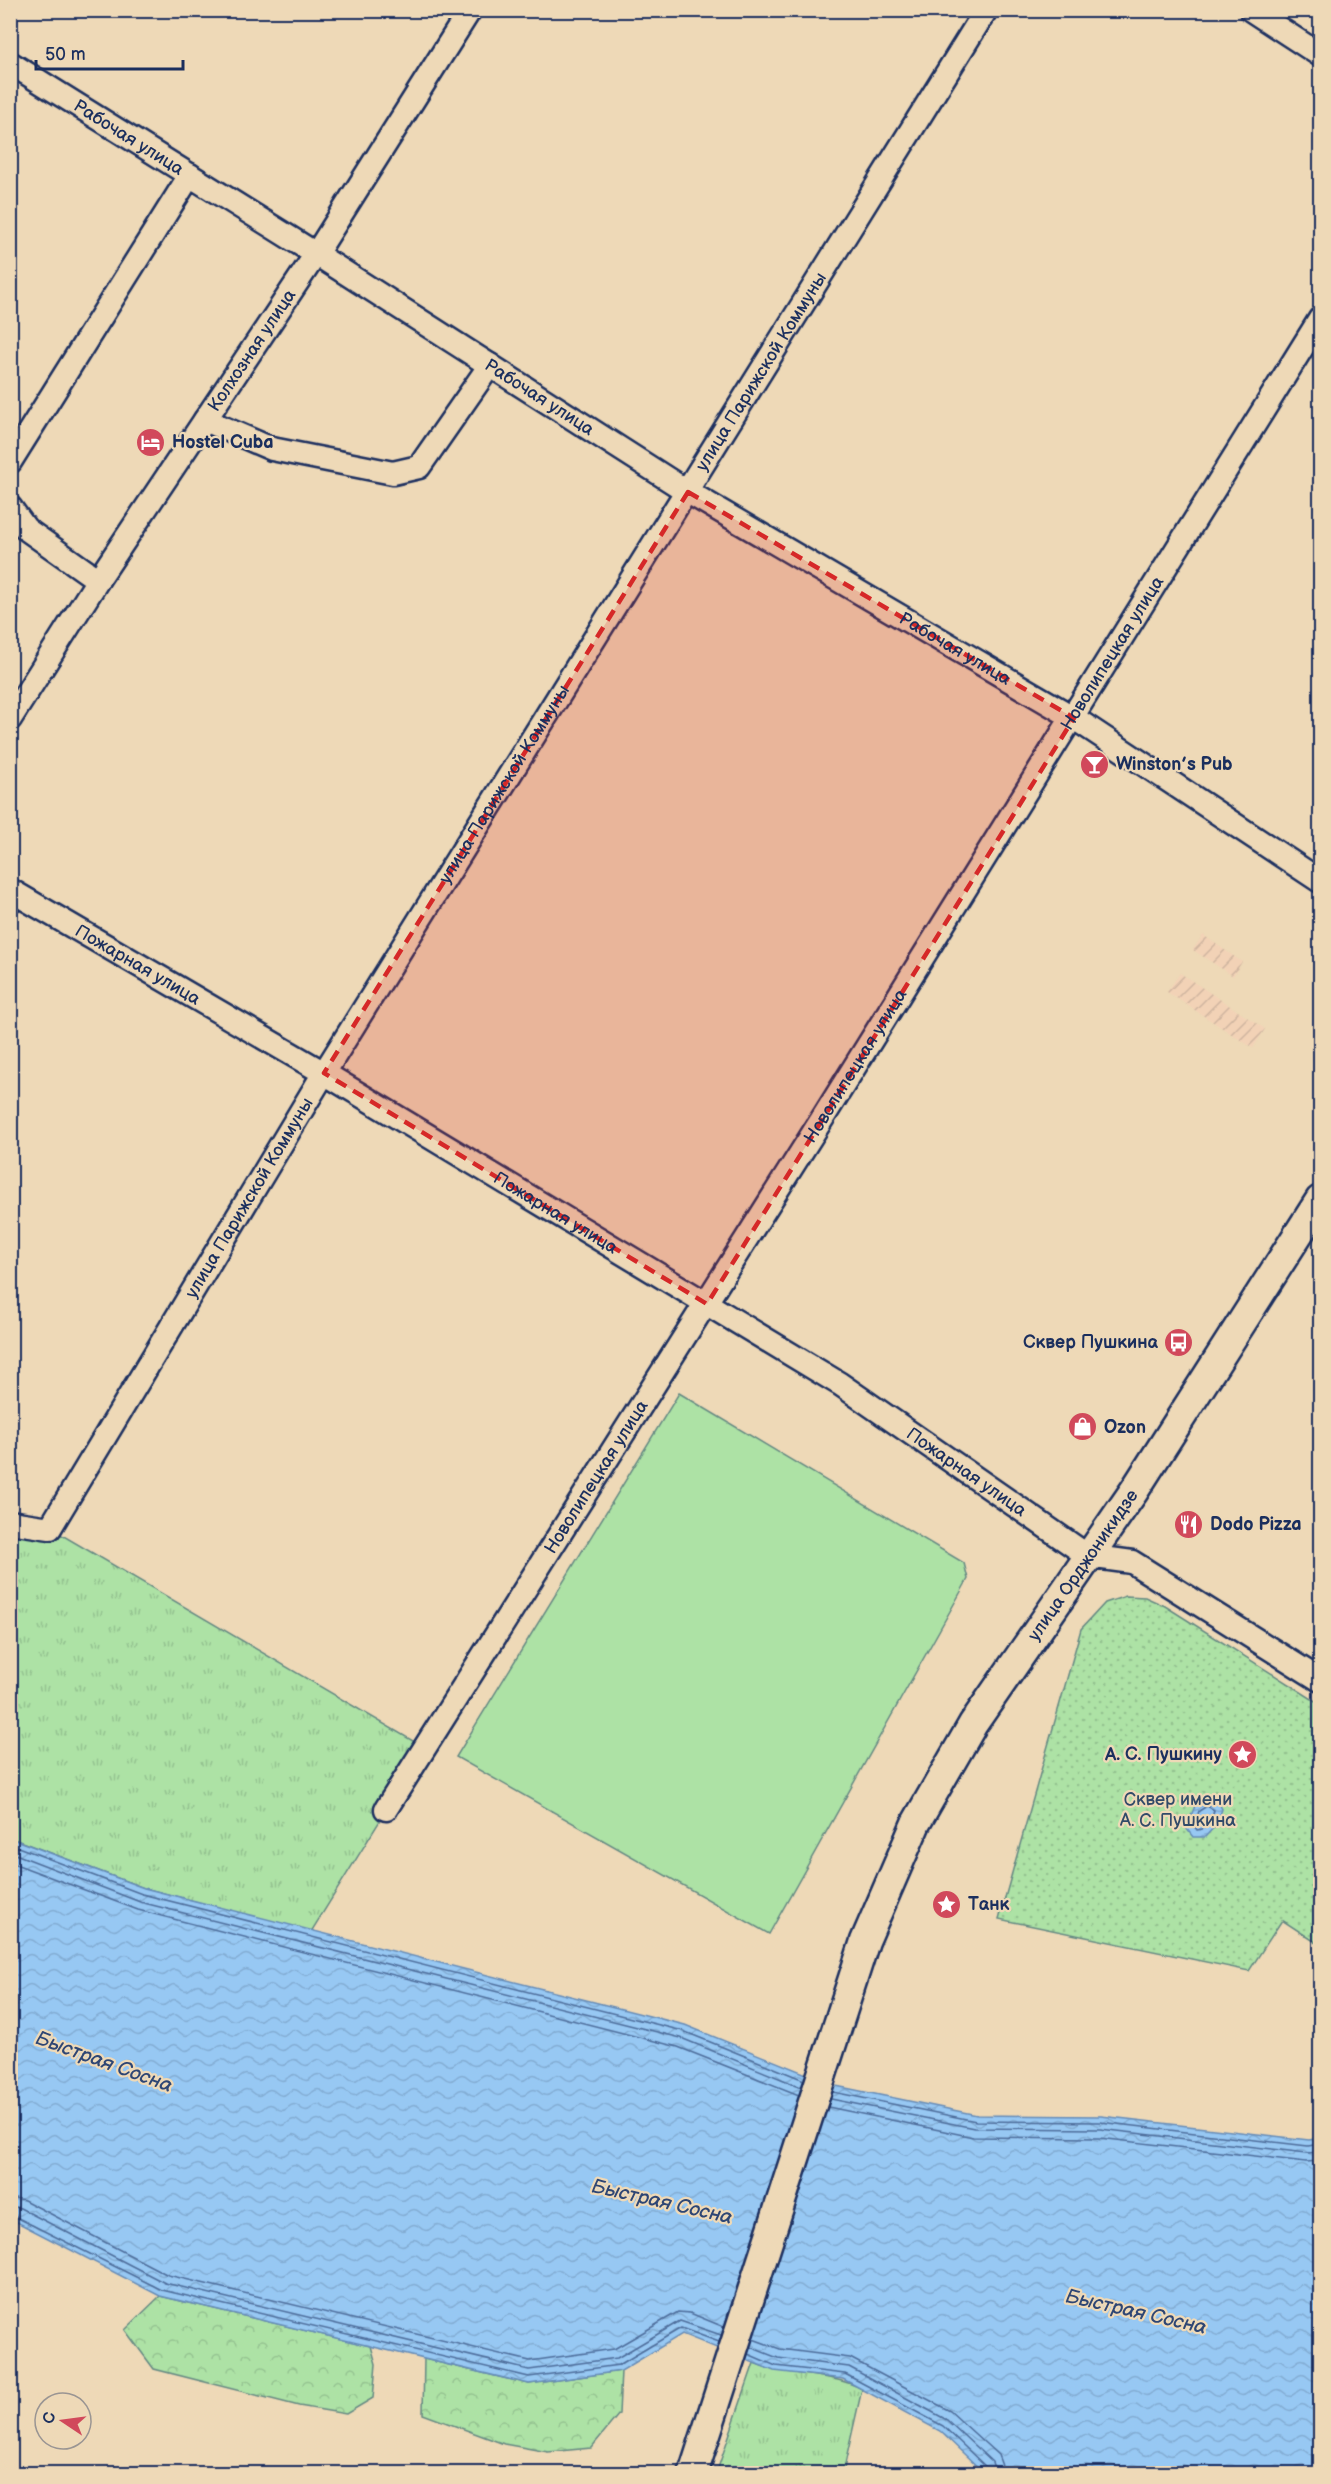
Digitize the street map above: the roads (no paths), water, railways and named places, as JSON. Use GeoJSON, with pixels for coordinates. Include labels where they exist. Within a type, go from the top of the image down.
{"type":"FeatureCollection","features":[{"type":"Feature","properties":{"kind":"main road","name":"улица Орджоникидзе"},"geometry":{"type":"LineString","coordinates":[[693,2474],[865,1941],[916,1823],[974,1724],[1134,1491],[1320,1200]]}},
{"type":"Feature","properties":{"kind":"street","name":"Колхозная улица"},"geometry":{"type":"LineString","coordinates":[[10,719],[98,580],[316,254],[470,10]]}},
{"type":"Feature","properties":{"kind":"street","name":"улица Парижской Коммуны"},"geometry":{"type":"LineString","coordinates":[[10,1522],[50,1528],[324,1073],[688,492],[986,10]]}},
{"type":"Feature","properties":{"kind":"street"},"geometry":{"type":"LineString","coordinates":[[1251,10],[1320,55]]}},
{"type":"Feature","properties":{"kind":"street","name":"Рабочая улица"},"geometry":{"type":"LineString","coordinates":[[10,63],[316,254],[688,492],[1074,718],[1320,881]]}},
{"type":"Feature","properties":{"kind":"street"},"geometry":{"type":"LineString","coordinates":[[10,462],[190,175]]}},
{"type":"Feature","properties":{"kind":"street","name":"Новолипецкая улица"},"geometry":{"type":"LineString","coordinates":[[386,1809],[1074,718],[1320,320]]}},
{"type":"Feature","properties":{"kind":"street"},"geometry":{"type":"LineString","coordinates":[[205,420],[272,449],[393,473],[419,467],[490,365]]}},
{"type":"Feature","properties":{"kind":"street"},"geometry":{"type":"LineString","coordinates":[[10,507],[26,530],[98,580]]}},
{"type":"Feature","properties":{"kind":"street","name":"Пожарная улица"},"geometry":{"type":"LineString","coordinates":[[10,890],[324,1073],[840,1384],[1088,1556]]}},
{"type":"Feature","properties":{"kind":"street"},"geometry":{"type":"LineString","coordinates":[[1088,1556],[1132,1562],[1320,1680]]}},
{"type":"Feature","properties":{"kind":"water"},"geometry":{"type":"Polygon","coordinates":[[[1205,1798],[1217,1800],[1222,1809],[1217,1824],[1205,1837],[1193,1837],[1186,1828],[1195,1806],[1205,1798]]]}},
{"type":"Feature","properties":{"kind":"water","name":"Быстрая Сосна"},"geometry":{"type":"Polygon","coordinates":[[[10,1838],[144,1888],[685,2025],[836,2086],[977,2115],[1101,2116],[1309,2140],[1320,2138],[1320,2473],[984,2473],[940,2431],[843,2379],[774,2371],[682,2334],[621,2371],[529,2384],[160,2296],[11,2219],[10,1838]]]}},
{"type":"Feature","properties":{"kind":"place","name":"Hostel Cuba"},"geometry":{"type":"Point","coordinates":[151,442]}},
{"type":"Feature","properties":{"kind":"place","name":"Winston’s Pub"},"geometry":{"type":"Point","coordinates":[1095,764]}},
{"type":"Feature","properties":{"kind":"place","name":"Сквер Пушкина"},"geometry":{"type":"Point","coordinates":[1179,1342]}},
{"type":"Feature","properties":{"kind":"place","name":"Ozon"},"geometry":{"type":"Point","coordinates":[1083,1427]}},
{"type":"Feature","properties":{"kind":"place","name":"Dodo Pizza"},"geometry":{"type":"Point","coordinates":[1189,1524]}},
{"type":"Feature","properties":{"kind":"place","name":"А. С. Пушкину"},"geometry":{"type":"Point","coordinates":[1243,1754]}},
{"type":"Feature","properties":{"kind":"place","name":"Танк"},"geometry":{"type":"Point","coordinates":[947,1904]}},
{"type":"Feature","properties":{"kind":"park label","name":"Сквер имени А. С. Пушкина"},"geometry":{"type":"Point","coordinates":[1178,1809]}}]}
